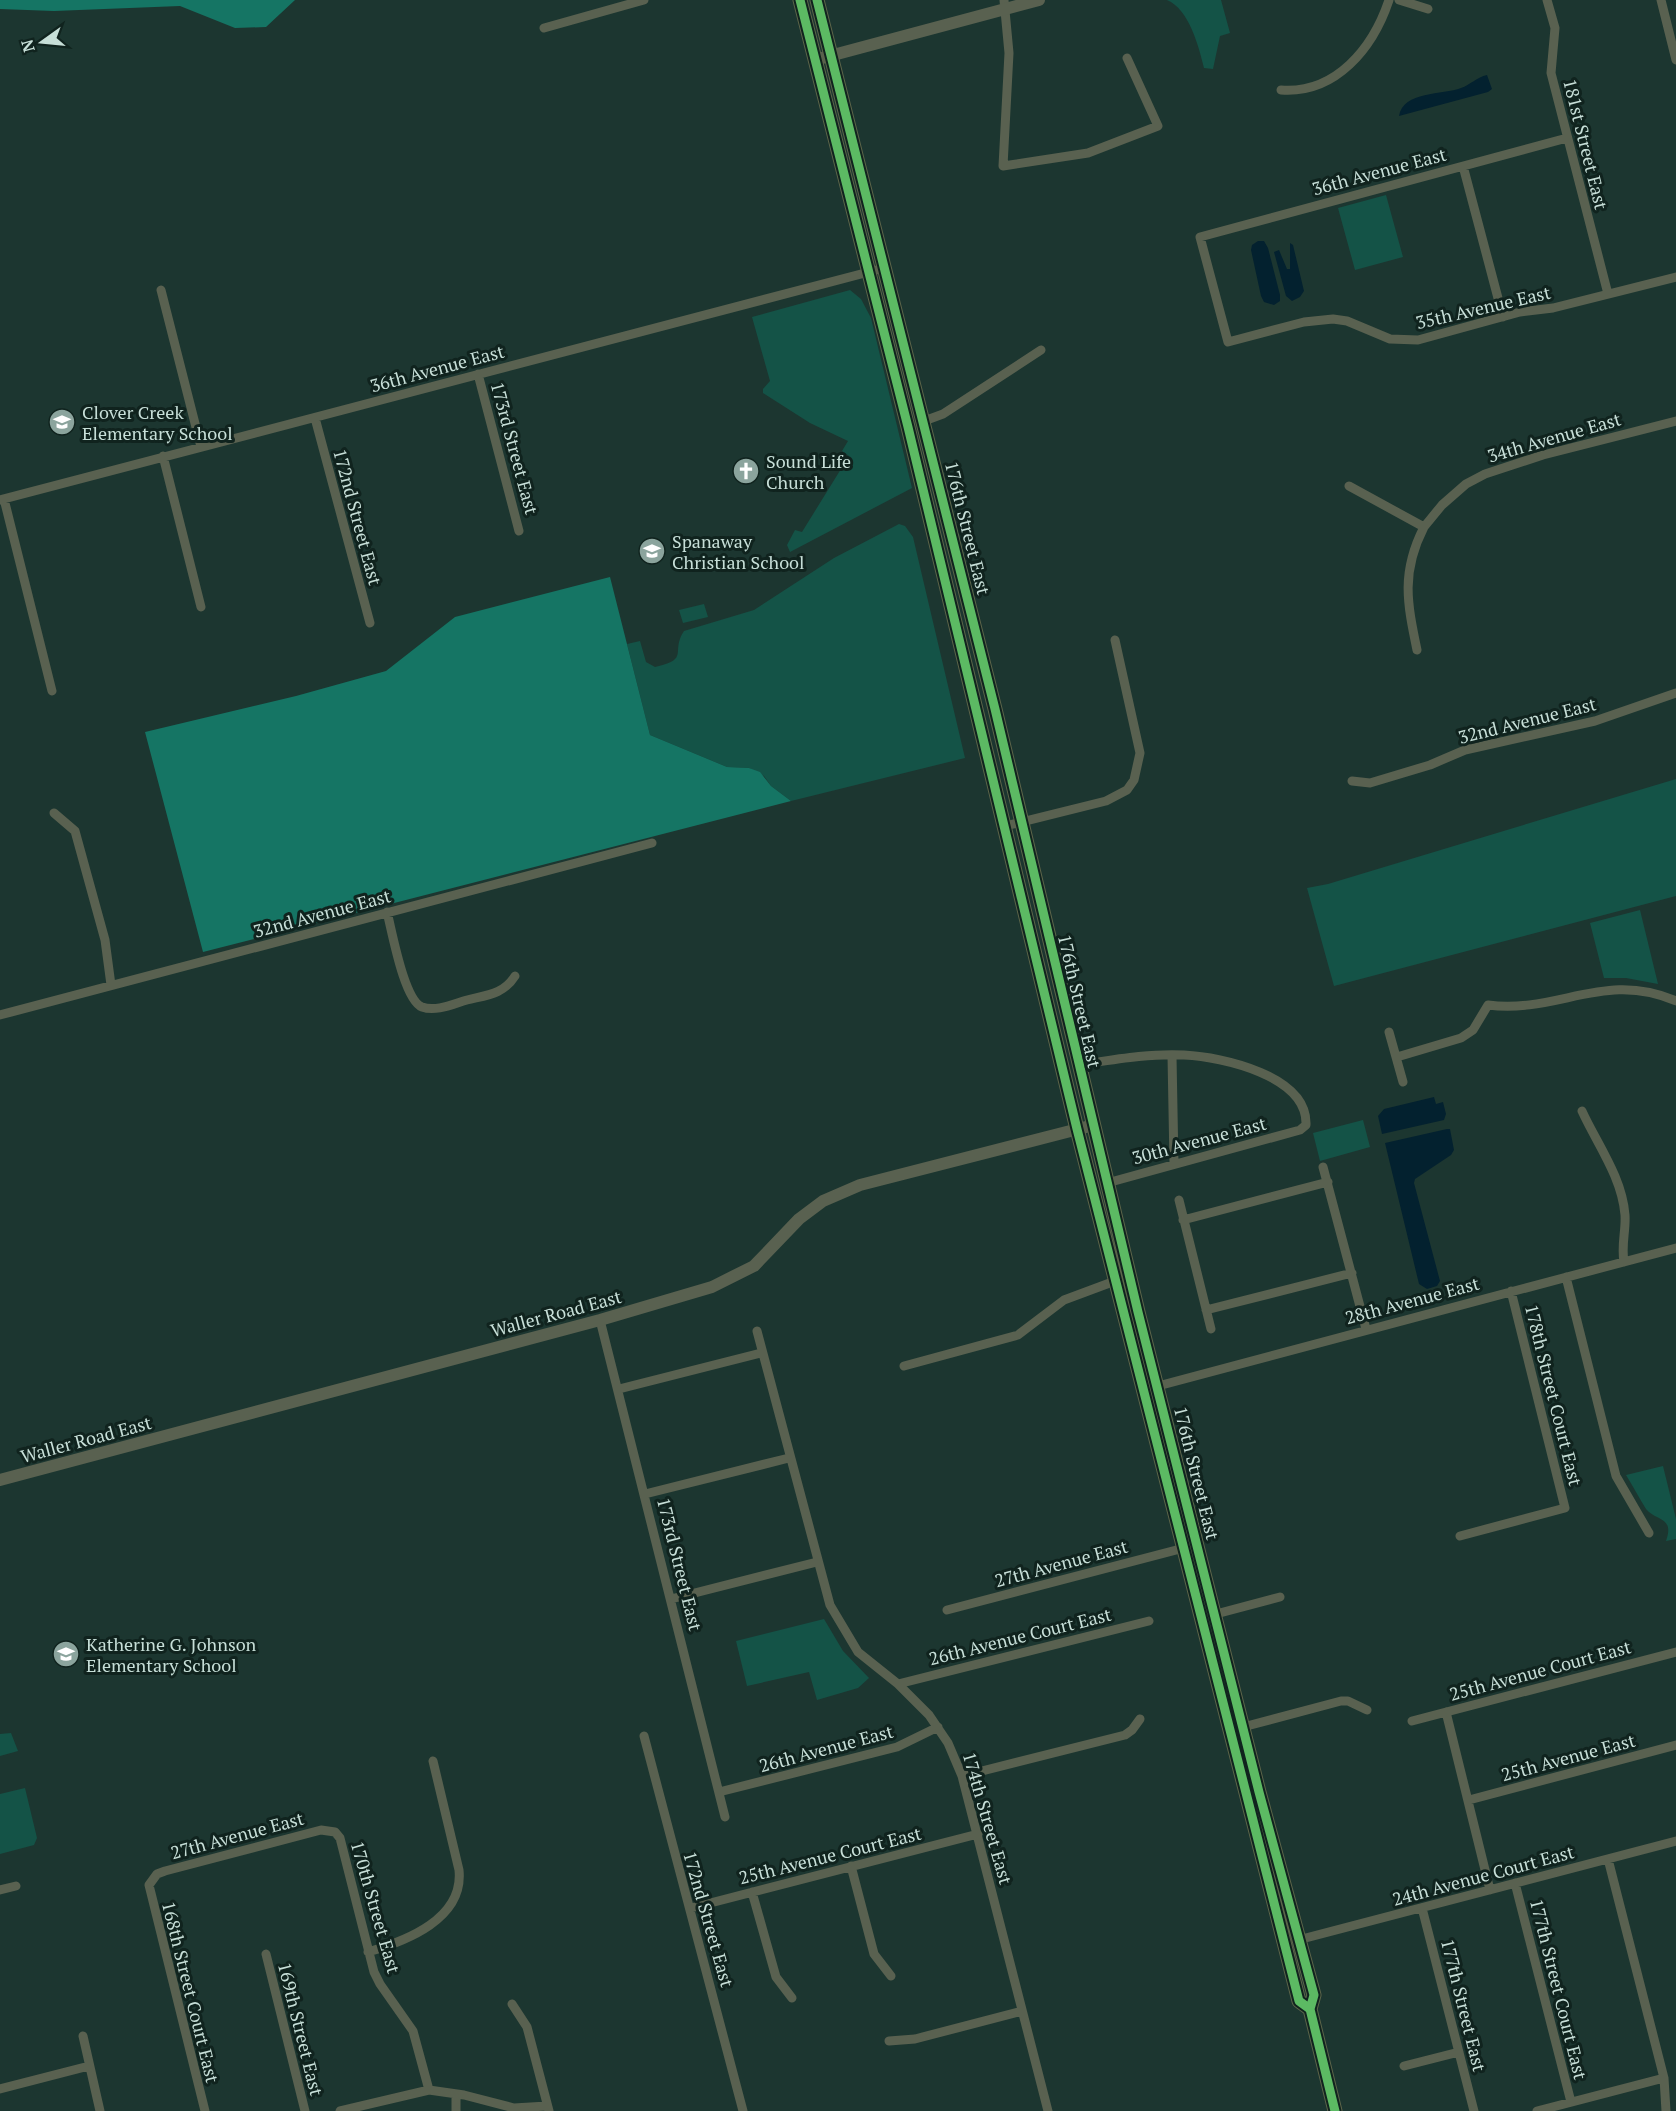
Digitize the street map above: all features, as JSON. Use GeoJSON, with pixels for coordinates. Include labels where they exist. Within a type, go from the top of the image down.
{"type":"FeatureCollection","features":[{"type":"Feature","properties":{"kind":"main road","name":"176th Street East"},"geometry":{"type":"LineString","coordinates":[[800,0],[876,270],[924,422],[996,710],[1013,824],[1077,1129],[1299,2001],[1310,2009]]}},
{"type":"Feature","properties":{"kind":"main road","name":"176th Street East"},"geometry":{"type":"LineString","coordinates":[[817,0],[832,55],[876,270],[1013,824],[1078,1065],[1243,1727],[1314,1995],[1310,2009],[1335,2111]]}},
{"type":"Feature","properties":{"kind":"main road"},"geometry":{"type":"LineString","coordinates":[[1127,1327],[1137,1335],[1149,1383],[1158,1386]]}},
{"type":"Feature","properties":{"kind":"main road"},"geometry":{"type":"LineString","coordinates":[[1216,1671],[1225,1676],[1240,1740],[1247,1742]]}},
{"type":"Feature","properties":{"kind":"street"},"geometry":{"type":"LineString","coordinates":[[544,28],[644,0]]}},
{"type":"Feature","properties":{"kind":"street"},"geometry":{"type":"LineString","coordinates":[[815,59],[1005,4],[1039,0]]}},
{"type":"Feature","properties":{"kind":"street"},"geometry":{"type":"LineString","coordinates":[[1281,90],[1310,90],[1340,73],[1367,46],[1389,0]]}},
{"type":"Feature","properties":{"kind":"street"},"geometry":{"type":"LineString","coordinates":[[1399,0],[1428,9]]}},
{"type":"Feature","properties":{"kind":"street","name":"181st Street East"},"geometry":{"type":"LineString","coordinates":[[1547,0],[1555,28],[1551,73],[1608,294]]}},
{"type":"Feature","properties":{"kind":"street"},"geometry":{"type":"LineString","coordinates":[[1661,0],[1676,60]]}},
{"type":"Feature","properties":{"kind":"street"},"geometry":{"type":"LineString","coordinates":[[1005,4],[1009,63],[1003,166],[1088,153],[1158,126],[1127,58]]}},
{"type":"Feature","properties":{"kind":"street","name":"36th Avenue East"},"geometry":{"type":"LineString","coordinates":[[1228,342],[1200,237],[1568,138]]}},
{"type":"Feature","properties":{"kind":"street"},"geometry":{"type":"LineString","coordinates":[[1463,166],[1503,317]]}},
{"type":"Feature","properties":{"kind":"street","name":"36th Avenue East"},"geometry":{"type":"LineString","coordinates":[[2,500],[876,270]]}},
{"type":"Feature","properties":{"kind":"street","name":"35th Avenue East"},"geometry":{"type":"LineString","coordinates":[[1228,342],[1304,322],[1333,319],[1347,321],[1390,339],[1418,340],[1503,317],[1553,308],[1676,277]]}},
{"type":"Feature","properties":{"kind":"street"},"geometry":{"type":"LineString","coordinates":[[161,290],[201,447]]}},
{"type":"Feature","properties":{"kind":"street"},"geometry":{"type":"LineString","coordinates":[[924,422],[943,414],[1041,350]]}},
{"type":"Feature","properties":{"kind":"street","name":"173rd Street East"},"geometry":{"type":"LineString","coordinates":[[478,374],[519,531]]}},
{"type":"Feature","properties":{"kind":"street","name":"172nd Street East"},"geometry":{"type":"LineString","coordinates":[[315,418],[370,623]]}},
{"type":"Feature","properties":{"kind":"street","name":"34th Avenue East"},"geometry":{"type":"LineString","coordinates":[[1417,650],[1408,610],[1408,572],[1413,550],[1424,527],[1442,505],[1466,484],[1485,474],[1543,456],[1676,421]]}},
{"type":"Feature","properties":{"kind":"street"},"geometry":{"type":"LineString","coordinates":[[163,456],[201,607]]}},
{"type":"Feature","properties":{"kind":"street"},"geometry":{"type":"LineString","coordinates":[[1349,486],[1424,527]]}},
{"type":"Feature","properties":{"kind":"street"},"geometry":{"type":"LineString","coordinates":[[2,500],[52,690]]}},
{"type":"Feature","properties":{"kind":"street"},"geometry":{"type":"LineString","coordinates":[[1013,824],[1113,799],[1127,790],[1136,775],[1140,753],[1115,640]]}},
{"type":"Feature","properties":{"kind":"street","name":"32nd Avenue East"},"geometry":{"type":"LineString","coordinates":[[1352,781],[1370,783],[1430,765],[1476,747],[1595,722],[1676,693]]}},
{"type":"Feature","properties":{"kind":"street"},"geometry":{"type":"LineString","coordinates":[[54,813],[75,831],[105,940],[111,985]]}},
{"type":"Feature","properties":{"kind":"street","name":"32nd Avenue East"},"geometry":{"type":"LineString","coordinates":[[0,1015],[652,843]]}},
{"type":"Feature","properties":{"kind":"street"},"geometry":{"type":"LineString","coordinates":[[387,912],[408,989],[417,1004],[423,1007],[440,1007],[495,993],[509,986],[515,976]]}},
{"type":"Feature","properties":{"kind":"street"},"geometry":{"type":"LineString","coordinates":[[1397,1057],[1461,1038],[1473,1030],[1488,1005],[1542,1004],[1582,993],[1624,988],[1662,995],[1676,1001]]}},
{"type":"Feature","properties":{"kind":"street"},"geometry":{"type":"LineString","coordinates":[[1389,1032],[1403,1082]]}},
{"type":"Feature","properties":{"kind":"street"},"geometry":{"type":"LineString","coordinates":[[1078,1065],[1172,1056],[1174,1164]]}},
{"type":"Feature","properties":{"kind":"street","name":"30th Avenue East"},"geometry":{"type":"LineString","coordinates":[[1107,1183],[1300,1130],[1306,1125],[1302,1105],[1294,1094],[1272,1078],[1249,1068],[1214,1060],[1172,1056]]}},
{"type":"Feature","properties":{"kind":"street"},"geometry":{"type":"LineString","coordinates":[[1582,1111],[1615,1176],[1625,1213],[1622,1248],[1624,1262]]}},
{"type":"Feature","properties":{"kind":"street","name":"Waller Road East"},"geometry":{"type":"LineString","coordinates":[[0,1480],[691,1294],[737,1277],[771,1251],[799,1219],[823,1201],[844,1192],[1093,1125]]}},
{"type":"Feature","properties":{"kind":"street"},"geometry":{"type":"LineString","coordinates":[[1323,1167],[1366,1329]]}},
{"type":"Feature","properties":{"kind":"street"},"geometry":{"type":"LineString","coordinates":[[1183,1220],[1328,1182]]}},
{"type":"Feature","properties":{"kind":"street"},"geometry":{"type":"LineString","coordinates":[[1179,1200],[1211,1329]]}},
{"type":"Feature","properties":{"kind":"street","name":"28th Avenue East"},"geometry":{"type":"LineString","coordinates":[[1158,1386],[1366,1329],[1676,1249]]}},
{"type":"Feature","properties":{"kind":"street"},"geometry":{"type":"LineString","coordinates":[[1206,1310],[1352,1273]]}},
{"type":"Feature","properties":{"kind":"street"},"geometry":{"type":"LineString","coordinates":[[1566,1277],[1616,1476],[1649,1533]]}},
{"type":"Feature","properties":{"kind":"street"},"geometry":{"type":"LineString","coordinates":[[904,1366],[1018,1335],[1064,1300],[1115,1281]]}},
{"type":"Feature","properties":{"kind":"street","name":"178th Street Court East"},"geometry":{"type":"LineString","coordinates":[[1460,1536],[1565,1508],[1510,1291]]}},
{"type":"Feature","properties":{"kind":"street","name":"173rd Street East"},"geometry":{"type":"LineString","coordinates":[[600,1320],[725,1817]]}},
{"type":"Feature","properties":{"kind":"street","name":"174th Street East"},"geometry":{"type":"LineString","coordinates":[[757,1331],[830,1605],[845,1635],[865,1659],[898,1684],[938,1727],[962,1776],[1048,2111]]}},
{"type":"Feature","properties":{"kind":"street"},"geometry":{"type":"LineString","coordinates":[[619,1389],[761,1353]]}},
{"type":"Feature","properties":{"kind":"street"},"geometry":{"type":"LineString","coordinates":[[645,1494],[789,1458]]}},
{"type":"Feature","properties":{"kind":"street","name":"27th Avenue East"},"geometry":{"type":"LineString","coordinates":[[946,1610],[1184,1548]]}},
{"type":"Feature","properties":{"kind":"street"},"geometry":{"type":"LineString","coordinates":[[671,1599],[817,1562]]}},
{"type":"Feature","properties":{"kind":"street"},"geometry":{"type":"LineString","coordinates":[[1216,1614],[1280,1597]]}},
{"type":"Feature","properties":{"kind":"street","name":"26th Avenue Court East"},"geometry":{"type":"LineString","coordinates":[[898,1684],[1149,1621]]}},
{"type":"Feature","properties":{"kind":"street","name":"25th Avenue Court East"},"geometry":{"type":"LineString","coordinates":[[1413,1720],[1676,1652]]}},
{"type":"Feature","properties":{"kind":"street"},"geometry":{"type":"LineString","coordinates":[[1243,1727],[1341,1701],[1348,1701],[1367,1710]]}},
{"type":"Feature","properties":{"kind":"street"},"geometry":{"type":"LineString","coordinates":[[1446,1712],[1490,1890]]}},
{"type":"Feature","properties":{"kind":"street"},"geometry":{"type":"LineString","coordinates":[[962,1776],[1125,1734],[1132,1730],[1140,1719]]}},
{"type":"Feature","properties":{"kind":"street","name":"26th Avenue East"},"geometry":{"type":"LineString","coordinates":[[719,1792],[897,1747],[938,1727]]}},
{"type":"Feature","properties":{"kind":"street","name":"172nd Street East"},"geometry":{"type":"LineString","coordinates":[[644,1736],[743,2111]]}},
{"type":"Feature","properties":{"kind":"street","name":"25th Avenue East"},"geometry":{"type":"LineString","coordinates":[[1469,1800],[1676,1745]]}},
{"type":"Feature","properties":{"kind":"street"},"geometry":{"type":"LineString","coordinates":[[368,1952],[402,1942],[422,1931],[448,1907],[459,1888],[459,1870],[433,1761]]}},
{"type":"Feature","properties":{"kind":"street","name":"27th Avenue East"},"geometry":{"type":"LineString","coordinates":[[152,1881],[165,1871],[321,1830],[334,1832]]}},
{"type":"Feature","properties":{"kind":"street","name":"170th Street East"},"geometry":{"type":"LineString","coordinates":[[334,1832],[340,1838],[368,1952],[380,1984],[413,2031],[429,2090]]}},
{"type":"Feature","properties":{"kind":"street","name":"25th Avenue Court East"},"geometry":{"type":"LineString","coordinates":[[691,1908],[978,1834]]}},
{"type":"Feature","properties":{"kind":"street","name":"24th Avenue Court East"},"geometry":{"type":"LineString","coordinates":[[1298,1940],[1676,1841]]}},
{"type":"Feature","properties":{"kind":"street"},"geometry":{"type":"LineString","coordinates":[[1608,1859],[1664,2078],[1666,2111]]}},
{"type":"Feature","properties":{"kind":"street"},"geometry":{"type":"LineString","coordinates":[[851,1866],[874,1954],[891,1976]]}},
{"type":"Feature","properties":{"kind":"street","name":"168th Street Court East"},"geometry":{"type":"LineString","coordinates":[[152,1881],[149,1893],[205,2111]]}},
{"type":"Feature","properties":{"kind":"street","name":"177th Street Court East"},"geometry":{"type":"LineString","coordinates":[[1515,1883],[1571,2102]]}},
{"type":"Feature","properties":{"kind":"street"},"geometry":{"type":"LineString","coordinates":[[0,1890],[16,1886]]}},
{"type":"Feature","properties":{"kind":"street"},"geometry":{"type":"LineString","coordinates":[[753,1892],[776,1977],[792,1998]]}},
{"type":"Feature","properties":{"kind":"street","name":"177th Street East"},"geometry":{"type":"LineString","coordinates":[[1422,1908],[1474,2111]]}},
{"type":"Feature","properties":{"kind":"street","name":"169th Street East"},"geometry":{"type":"LineString","coordinates":[[266,1954],[305,2111]]}},
{"type":"Feature","properties":{"kind":"street"},"geometry":{"type":"LineString","coordinates":[[340,2111],[429,2090],[514,2108],[548,2108],[527,2027],[513,2004]]}},
{"type":"Feature","properties":{"kind":"street"},"geometry":{"type":"LineString","coordinates":[[889,2041],[915,2039],[1022,2012]]}},
{"type":"Feature","properties":{"kind":"street"},"geometry":{"type":"LineString","coordinates":[[83,2036],[100,2111]]}},
{"type":"Feature","properties":{"kind":"street"},"geometry":{"type":"LineString","coordinates":[[1404,2066],[1459,2052]]}},
{"type":"Feature","properties":{"kind":"street"},"geometry":{"type":"LineString","coordinates":[[0,2089],[89,2066]]}},
{"type":"Feature","properties":{"kind":"street"},"geometry":{"type":"LineString","coordinates":[[1537,2111],[1664,2078]]}},
{"type":"Feature","properties":{"kind":"street"},"geometry":{"type":"LineString","coordinates":[[456,2094],[456,2111]]}},
{"type":"Feature","properties":{"kind":"green space"},"geometry":{"type":"Polygon","coordinates":[[[0,0],[295,0],[266,27],[235,28],[180,6],[54,11],[0,9],[0,0]]]}},
{"type":"Feature","properties":{"kind":"green space"},"geometry":{"type":"Polygon","coordinates":[[[1167,0],[1221,0],[1230,33],[1220,36],[1213,69],[1204,68],[1196,40],[1187,20],[1175,5],[1167,0]]]}},
{"type":"Feature","properties":{"kind":"green space"},"geometry":{"type":"Polygon","coordinates":[[[1386,195],[1403,257],[1355,270],[1338,208],[1386,195]]]}},
{"type":"Feature","properties":{"kind":"green space"},"geometry":{"type":"Polygon","coordinates":[[[850,290],[861,299],[871,318],[912,488],[790,552],[787,545],[795,530],[802,532],[849,456],[842,451],[848,441],[810,423],[763,393],[763,389],[770,381],[752,317],[850,290]]]}},
{"type":"Feature","properties":{"kind":"green space"},"geometry":{"type":"Polygon","coordinates":[[[899,524],[905,526],[913,537],[965,758],[791,801],[771,786],[764,776],[749,768],[727,767],[650,735],[627,644],[640,641],[646,662],[655,667],[673,661],[678,654],[680,638],[684,631],[754,610],[834,558],[899,524]]]}},
{"type":"Feature","properties":{"kind":"green space"},"geometry":{"type":"Polygon","coordinates":[[[610,577],[650,735],[727,767],[749,768],[760,772],[771,786],[791,801],[203,952],[145,732],[296,696],[386,671],[455,617],[610,577]]]}},
{"type":"Feature","properties":{"kind":"green space"},"geometry":{"type":"Polygon","coordinates":[[[704,604],[708,617],[683,623],[679,610],[704,604]]]}},
{"type":"Feature","properties":{"kind":"green space"},"geometry":{"type":"Polygon","coordinates":[[[1676,779],[1676,896],[1334,986],[1307,888],[1328,884],[1676,779]]]}},
{"type":"Feature","properties":{"kind":"green space"},"geometry":{"type":"Polygon","coordinates":[[[1640,910],[1658,984],[1626,978],[1604,978],[1590,923],[1640,910]]]}},
{"type":"Feature","properties":{"kind":"green space"},"geometry":{"type":"Polygon","coordinates":[[[1363,1120],[1370,1147],[1320,1161],[1313,1133],[1363,1120]]]}},
{"type":"Feature","properties":{"kind":"green space"},"geometry":{"type":"Polygon","coordinates":[[[1663,1466],[1676,1519],[1676,1539],[1666,1541],[1668,1527],[1666,1523],[1646,1509],[1626,1475],[1663,1466]]]}},
{"type":"Feature","properties":{"kind":"green space"},"geometry":{"type":"Polygon","coordinates":[[[824,1619],[843,1651],[869,1678],[858,1688],[817,1700],[809,1672],[747,1686],[736,1641],[824,1619]]]}},
{"type":"Feature","properties":{"kind":"green space"},"geometry":{"type":"Polygon","coordinates":[[[11,1733],[18,1751],[0,1756],[0,1734],[11,1733]]]}},
{"type":"Feature","properties":{"kind":"green space"},"geometry":{"type":"Polygon","coordinates":[[[25,1788],[37,1838],[34,1845],[0,1854],[0,1794],[25,1788]]]}},
{"type":"Feature","properties":{"kind":"water"},"geometry":{"type":"Polygon","coordinates":[[[1487,75],[1492,89],[1488,92],[1399,116],[1402,108],[1416,98],[1461,88],[1487,75]]]}},
{"type":"Feature","properties":{"kind":"water"},"geometry":{"type":"Polygon","coordinates":[[[1258,241],[1264,241],[1268,248],[1280,295],[1280,301],[1274,305],[1264,302],[1261,296],[1251,250],[1252,245],[1258,241]]]}},
{"type":"Feature","properties":{"kind":"water"},"geometry":{"type":"Polygon","coordinates":[[[1290,243],[1293,245],[1304,291],[1300,297],[1292,301],[1286,296],[1274,252],[1279,250],[1287,269],[1290,269],[1290,243]]]}},
{"type":"Feature","properties":{"kind":"water"},"geometry":{"type":"Polygon","coordinates":[[[1434,1097],[1436,1104],[1443,1102],[1446,1114],[1444,1120],[1382,1134],[1378,1116],[1384,1109],[1434,1097]]]}},
{"type":"Feature","properties":{"kind":"water"},"geometry":{"type":"Polygon","coordinates":[[[1450,1129],[1454,1150],[1451,1155],[1415,1179],[1414,1183],[1440,1281],[1437,1286],[1427,1289],[1419,1284],[1385,1143],[1450,1129]]]}},
{"type":"Feature","properties":{"kind":"cycle path"},"geometry":{"type":"LineString","coordinates":[[800,0],[908,427],[1077,1129],[1299,2001],[1310,2009]]}},
{"type":"Feature","properties":{"kind":"cycle path"},"geometry":{"type":"LineString","coordinates":[[817,0],[995,709],[1138,1312],[1259,1792],[1314,1995],[1310,2009],[1335,2111]]}},
{"type":"Feature","properties":{"kind":"place","name":"Clover Creek Elementary School"},"geometry":{"type":"Point","coordinates":[62,422]}},
{"type":"Feature","properties":{"kind":"place","name":"Sound Life Church"},"geometry":{"type":"Point","coordinates":[746,471]}},
{"type":"Feature","properties":{"kind":"place","name":"Spanaway Christian School"},"geometry":{"type":"Point","coordinates":[652,551]}},
{"type":"Feature","properties":{"kind":"place","name":"Katherine G. Johnson Elementary School"},"geometry":{"type":"Point","coordinates":[66,1654]}}]}
